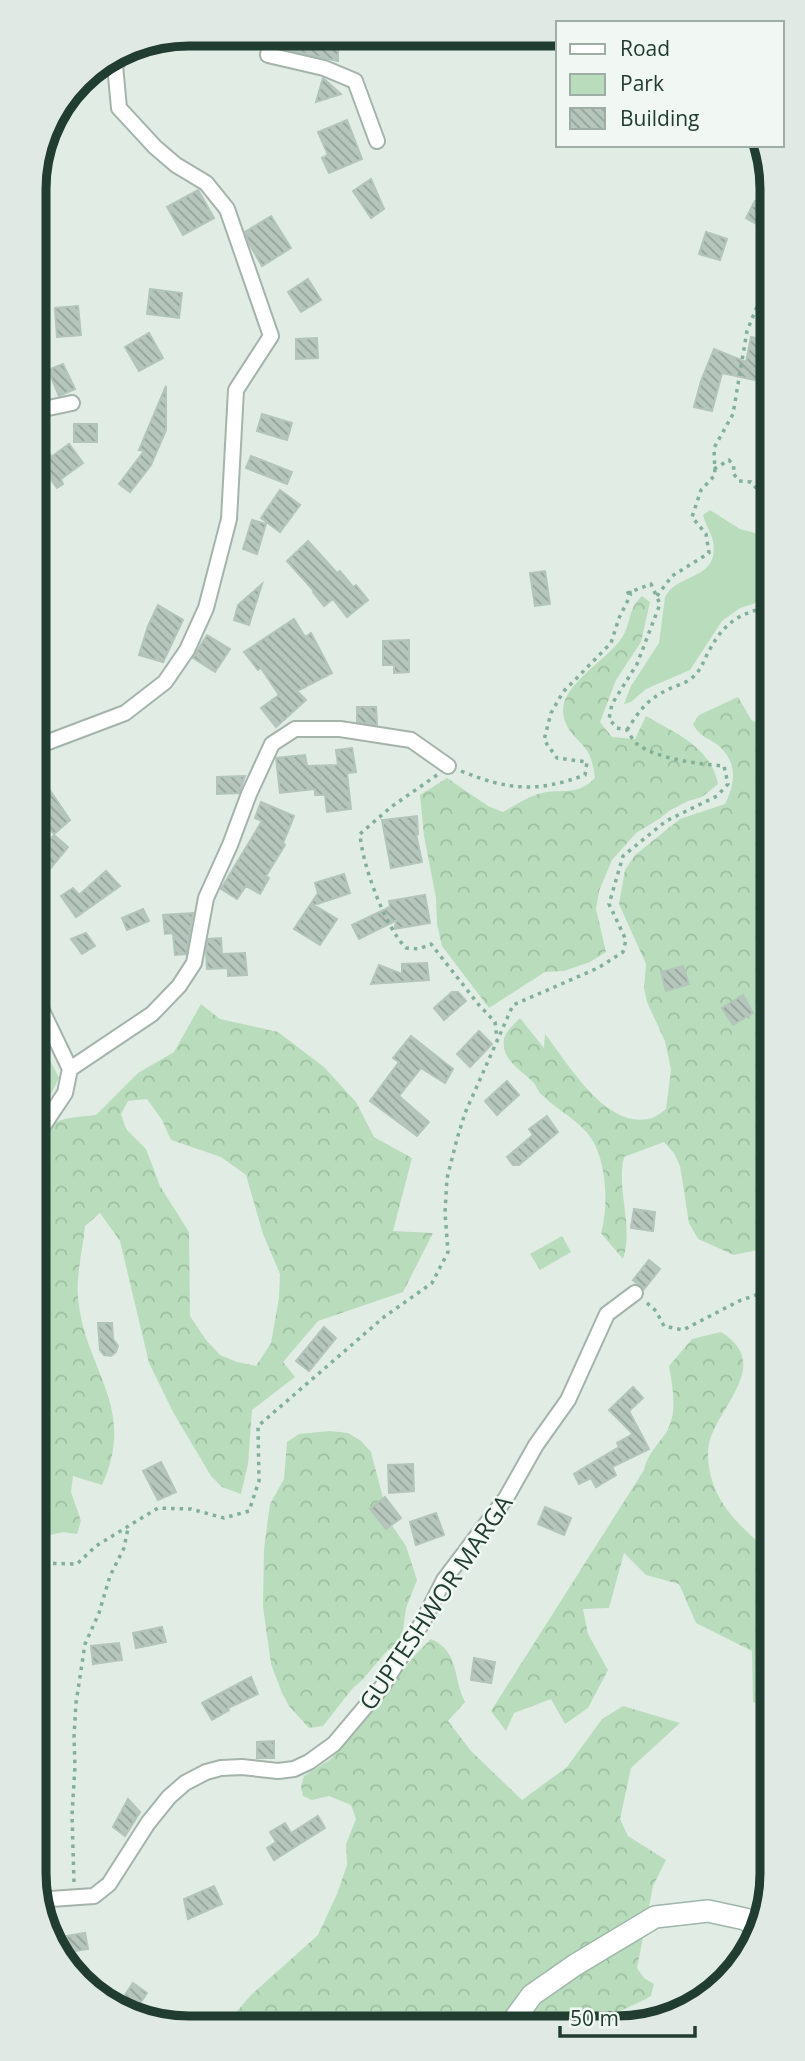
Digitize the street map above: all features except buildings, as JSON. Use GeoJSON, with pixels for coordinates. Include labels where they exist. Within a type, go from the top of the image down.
{"type":"FeatureCollection","features":[{"type":"Feature","properties":{"kind":"street"},"geometry":{"type":"LineString","coordinates":[[270,46],[268,55],[324,68],[355,81],[377,141]]}},
{"type":"Feature","properties":{"kind":"street"},"geometry":{"type":"LineString","coordinates":[[46,743],[125,713],[165,682],[187,650],[206,608],[229,519],[236,390],[271,336],[227,209],[206,183],[176,165],[155,147],[119,107],[110,69]]}},
{"type":"Feature","properties":{"kind":"street"},"geometry":{"type":"LineString","coordinates":[[46,408],[72,403]]}},
{"type":"Feature","properties":{"kind":"street"},"geometry":{"type":"LineString","coordinates":[[70,1069],[152,1014],[179,986],[194,963],[206,898],[230,845],[248,794],[272,744],[296,729],[340,729],[411,740],[448,766]]}},
{"type":"Feature","properties":{"kind":"street"},"geometry":{"type":"LineString","coordinates":[[46,1019],[70,1069],[65,1093],[46,1122]]}},
{"type":"Feature","properties":{"kind":"street","name":"GUPTESHWOR MARGA"},"geometry":{"type":"LineString","coordinates":[[48,1900],[94,1896],[109,1884],[148,1823],[169,1797],[185,1783],[221,1768],[242,1767],[278,1771],[294,1769],[334,1744],[382,1687],[422,1623],[444,1580],[506,1498],[536,1445],[568,1400],[607,1314],[635,1293]]}},
{"type":"Feature","properties":{"kind":"street"},"geometry":{"type":"LineString","coordinates":[[517,2016],[532,1995],[575,1965],[655,1917],[708,1911],[751,1923]]}},
{"type":"Feature","properties":{"kind":"path"},"geometry":{"type":"LineString","coordinates":[[657,596],[672,576],[709,553],[706,534],[692,517],[701,490],[715,475],[714,448],[733,414],[747,331],[760,299]]}},
{"type":"Feature","properties":{"kind":"path"},"geometry":{"type":"LineString","coordinates":[[715,475],[714,470],[729,460],[739,481],[751,482],[760,491]]}},
{"type":"Feature","properties":{"kind":"path"},"geometry":{"type":"LineString","coordinates":[[46,1563],[77,1564],[96,1546],[158,1508],[191,1509],[224,1518],[249,1511],[259,1481],[258,1426],[384,1317],[432,1283],[448,1252],[444,1213],[447,1178],[457,1139],[465,1113],[497,1041],[513,1005],[598,968],[623,952],[626,940],[609,904],[623,856],[666,821],[717,796],[728,784],[724,766],[687,762],[651,750],[636,743],[627,730],[617,728],[609,719],[612,704],[638,664],[660,604],[651,584],[632,592],[619,618],[611,643],[563,691],[551,713],[544,740],[557,758],[587,762],[585,775],[537,787],[510,787],[448,766],[391,807],[360,834],[361,852],[395,937],[406,948],[419,949],[431,944],[495,1021],[497,1041]]}},
{"type":"Feature","properties":{"kind":"path"},"geometry":{"type":"LineString","coordinates":[[627,730],[642,706],[658,694],[690,680],[701,669],[709,650],[724,628],[746,611],[760,609]]}},
{"type":"Feature","properties":{"kind":"path"},"geometry":{"type":"LineString","coordinates":[[635,1293],[656,1311],[664,1326],[683,1330],[759,1294]]}},
{"type":"Feature","properties":{"kind":"path"},"geometry":{"type":"LineString","coordinates":[[74,1899],[72,1815],[76,1703],[85,1644],[99,1613],[110,1576],[124,1548],[128,1527]]}},
{"type":"Feature","properties":{"kind":"green space"},"geometry":{"type":"Polygon","coordinates":[[[710,510],[740,529],[760,534],[760,602],[740,608],[722,621],[690,670],[646,689],[631,702],[624,704],[631,686],[659,643],[665,597],[671,589],[704,570],[710,563],[713,541],[703,515],[710,510]]]}},
{"type":"Feature","properties":{"kind":"green space"},"geometry":{"type":"Polygon","coordinates":[[[642,596],[650,602],[641,642],[616,680],[600,722],[612,737],[635,739],[646,716],[680,735],[700,751],[714,771],[718,784],[702,797],[669,811],[636,833],[612,860],[599,891],[596,909],[606,952],[590,962],[564,971],[545,972],[489,1008],[442,946],[420,795],[447,778],[488,806],[503,812],[538,794],[574,790],[595,778],[589,755],[565,723],[563,706],[576,684],[617,644],[624,634],[634,605],[642,596]]]}},
{"type":"Feature","properties":{"kind":"green space"},"geometry":{"type":"Polygon","coordinates":[[[738,697],[752,721],[760,722],[759,1250],[734,1255],[698,1239],[689,1223],[680,1166],[674,1153],[664,1142],[624,1157],[622,1182],[627,1234],[623,1259],[601,1233],[604,1222],[605,1182],[594,1144],[583,1129],[541,1094],[533,1082],[513,1064],[506,1053],[504,1039],[508,1030],[520,1018],[544,1048],[545,1034],[577,1077],[604,1105],[635,1119],[652,1118],[666,1109],[671,1070],[665,1041],[647,1002],[644,988],[646,964],[619,904],[625,870],[635,855],[680,819],[725,804],[733,781],[732,767],[719,746],[695,728],[693,724],[699,715],[738,697]]]}},
{"type":"Feature","properties":{"kind":"green space"},"geometry":{"type":"Polygon","coordinates":[[[201,1004],[220,1019],[278,1032],[324,1067],[356,1102],[374,1137],[412,1158],[393,1231],[433,1233],[403,1292],[318,1321],[283,1362],[295,1377],[252,1410],[248,1464],[241,1494],[222,1487],[211,1476],[173,1412],[149,1363],[120,1241],[100,1213],[85,1226],[78,1297],[82,1323],[112,1410],[112,1457],[102,1485],[73,1476],[71,1492],[81,1521],[77,1534],[62,1532],[46,1536],[46,1135],[58,1122],[96,1115],[138,1073],[174,1052],[201,1004]],[[147,1099],[128,1101],[121,1114],[126,1129],[146,1149],[160,1186],[189,1232],[190,1316],[220,1355],[256,1366],[271,1343],[279,1298],[280,1274],[263,1234],[246,1175],[221,1157],[171,1140],[162,1120],[147,1099]]]}},
{"type":"Feature","properties":{"kind":"green space"},"geometry":{"type":"Polygon","coordinates":[[[46,1052],[59,1078],[46,1103],[46,1052]]]}},
{"type":"Feature","properties":{"kind":"green space"},"geometry":{"type":"Polygon","coordinates":[[[562,1236],[571,1252],[540,1270],[530,1254],[562,1236]]]}},
{"type":"Feature","properties":{"kind":"green space"},"geometry":{"type":"Polygon","coordinates":[[[721,1332],[736,1344],[742,1357],[743,1370],[739,1384],[716,1426],[708,1450],[709,1467],[717,1493],[732,1516],[759,1542],[759,1705],[753,1702],[752,1651],[696,1623],[679,1584],[646,1575],[624,1553],[609,1608],[583,1609],[588,1634],[608,1670],[588,1708],[565,1724],[551,1699],[514,1713],[506,1731],[491,1711],[668,1429],[674,1403],[669,1366],[692,1339],[721,1332]]]}},
{"type":"Feature","properties":{"kind":"green space"},"geometry":{"type":"Polygon","coordinates":[[[330,1431],[348,1433],[361,1441],[371,1452],[389,1521],[406,1546],[417,1580],[406,1608],[398,1644],[387,1651],[352,1689],[323,1726],[309,1728],[289,1706],[271,1664],[263,1607],[264,1549],[270,1504],[284,1479],[287,1442],[299,1434],[330,1431]]]}},
{"type":"Feature","properties":{"kind":"green space"},"geometry":{"type":"Polygon","coordinates":[[[431,1639],[447,1651],[465,1702],[448,1721],[471,1751],[522,1800],[567,1767],[602,1719],[623,1706],[680,1723],[631,1768],[620,1819],[628,1836],[666,1860],[653,1886],[637,1968],[644,1978],[654,1984],[651,1996],[614,2016],[233,2016],[251,1995],[318,1935],[347,1865],[346,1844],[356,1819],[351,1805],[329,1796],[312,1800],[303,1796],[301,1786],[304,1776],[331,1759],[431,1639]]]}}]}
